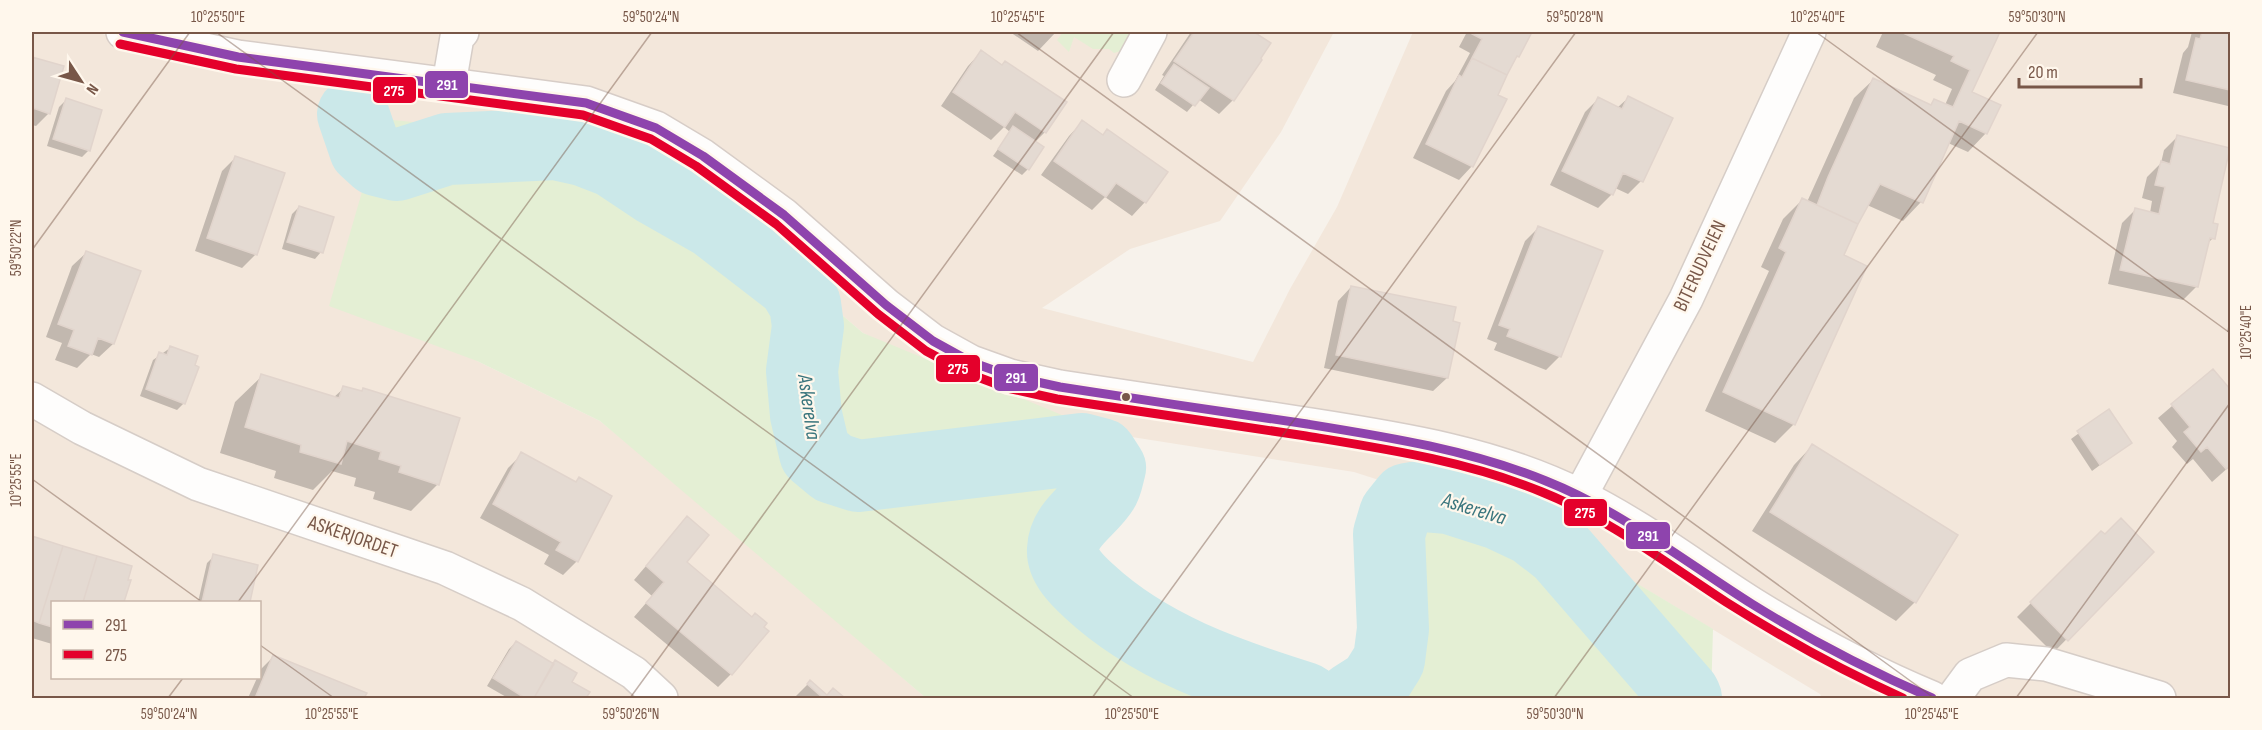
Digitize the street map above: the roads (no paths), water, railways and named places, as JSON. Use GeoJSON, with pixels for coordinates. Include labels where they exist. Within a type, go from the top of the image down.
{"type":"FeatureCollection","features":[{"type":"Feature","properties":{"kind":"main road"},"geometry":{"type":"LineString","coordinates":[[123,32],[238,57],[586,103],[656,128],[703,156],[784,215],[886,305],[933,341],[971,362],[1010,376],[1060,387],[1405,440],[1464,453],[1530,474],[1580,496],[1621,518],[1816,643],[1859,666],[1932,699]]}},
{"type":"Feature","properties":{"kind":"main road"},"geometry":{"type":"LineString","coordinates":[[449,84],[457,37],[462,32]]}},
{"type":"Feature","properties":{"kind":"main road"},"geometry":{"type":"LineString","coordinates":[[1124,80],[1150,32]]}},
{"type":"Feature","properties":{"kind":"main road","name":"BITERUDVEIEN"},"geometry":{"type":"LineString","coordinates":[[1580,496],[1686,299],[1809,32]]}},
{"type":"Feature","properties":{"kind":"main road","name":"ASKERJORDET"},"geometry":{"type":"LineString","coordinates":[[32,399],[82,428],[198,484],[445,568],[522,604],[634,673],[661,699]]}},
{"type":"Feature","properties":{"kind":"main road"},"geometry":{"type":"LineString","coordinates":[[1953,699],[1970,675],[2006,660],[2046,664],[2159,699]]}},
{"type":"Feature","properties":{"kind":"waterway","name":"Askerelva"},"geometry":{"type":"LineString","coordinates":[[353,114],[365,149],[377,160],[397,165],[447,149],[556,144],[583,150],[614,162],[656,190],[714,223],[793,284],[805,304],[808,326],[802,371],[806,415],[815,453],[833,468],[858,476],[1082,449],[1101,454],[1110,468],[1106,485],[1073,524],[1063,549],[1065,561],[1076,578],[1112,611],[1163,643],[1247,679],[1305,698]]}},
{"type":"Feature","properties":{"kind":"waterway","name":"Askerelva"},"geometry":{"type":"LineString","coordinates":[[1352,698],[1374,684],[1389,660],[1393,629],[1389,534],[1395,514],[1407,499],[1425,496],[1449,498],[1499,514],[1533,530],[1560,551],[1686,698]]}}]}
